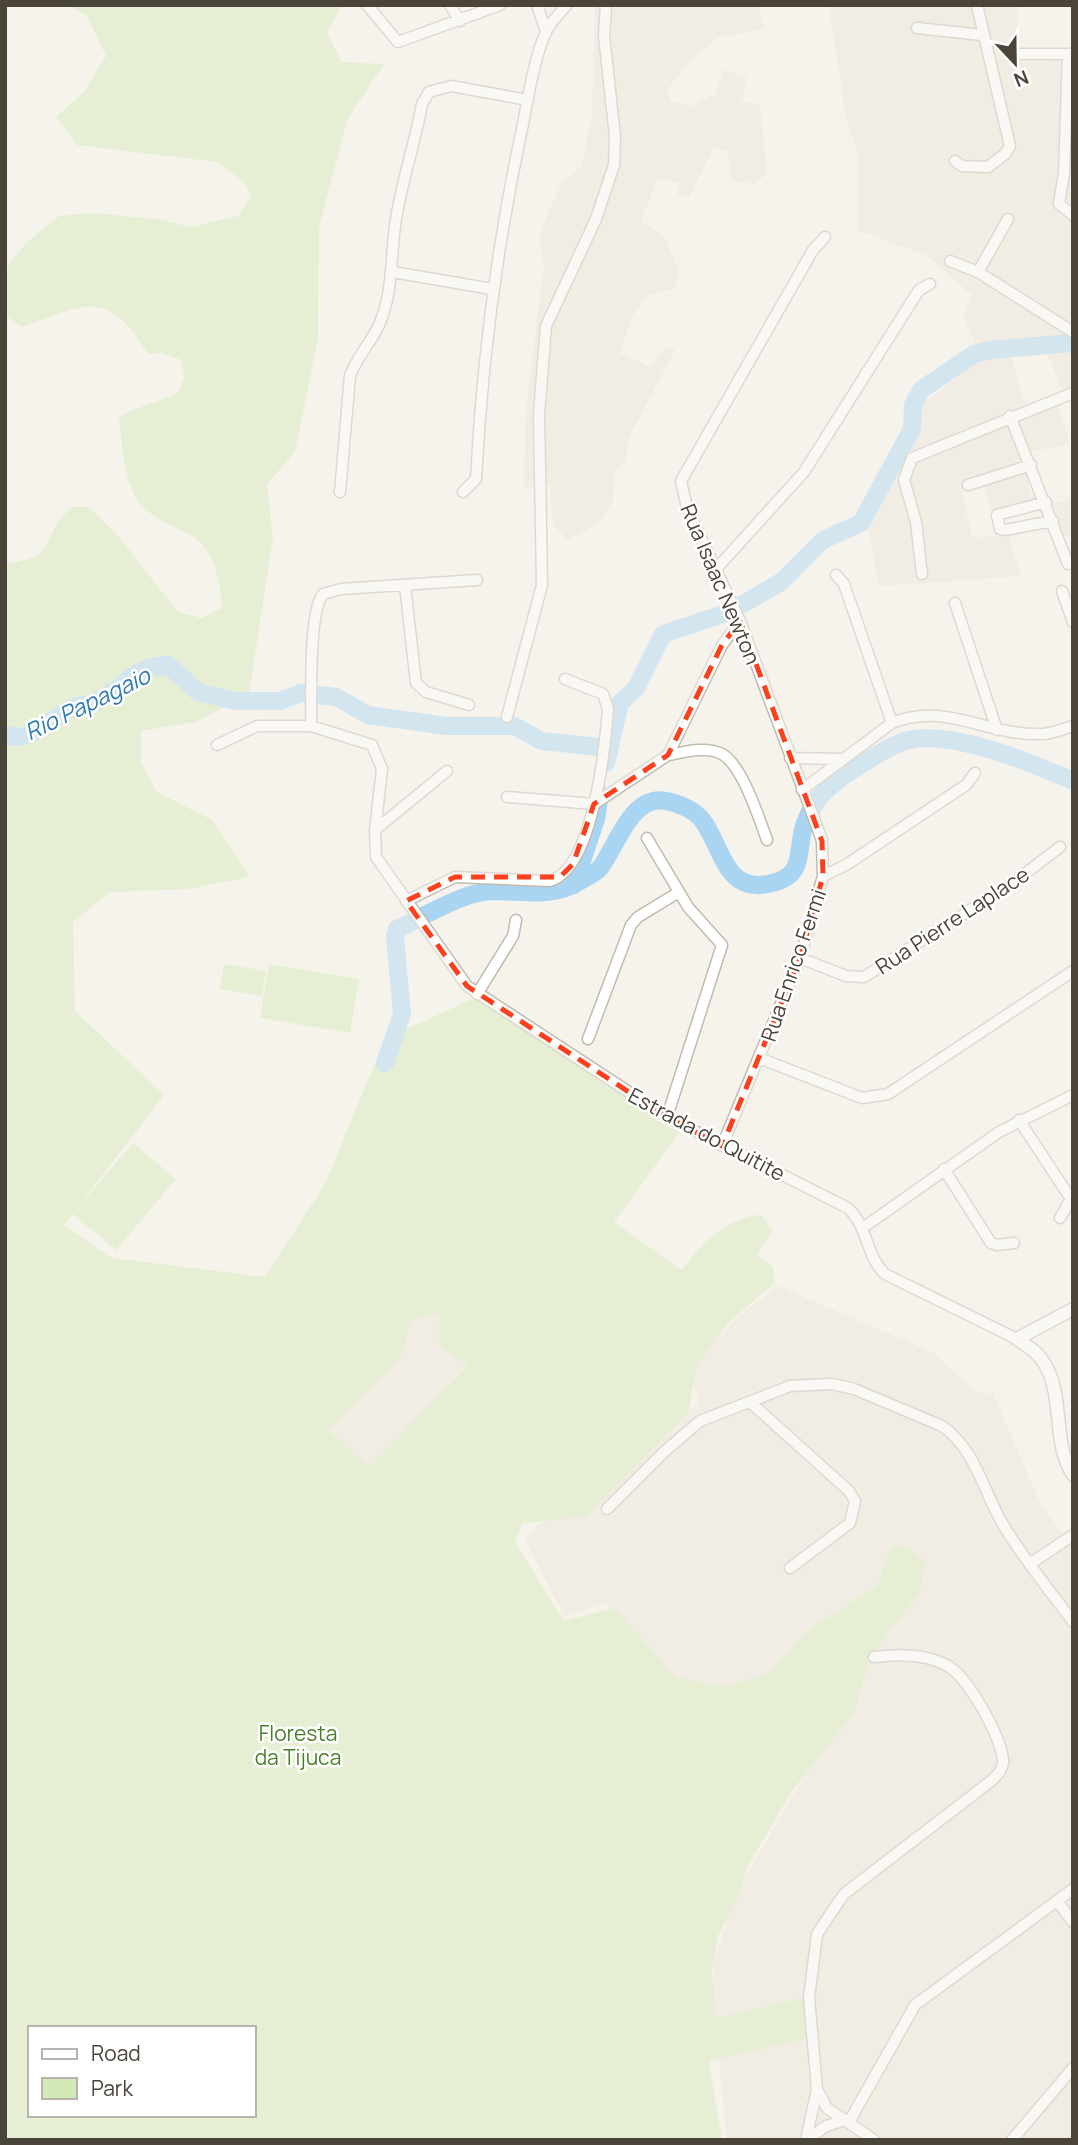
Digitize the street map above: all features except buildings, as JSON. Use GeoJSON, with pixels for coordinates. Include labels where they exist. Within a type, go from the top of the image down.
{"type":"FeatureCollection","features":[{"type":"Feature","properties":{"kind":"street"},"geometry":{"type":"LineString","coordinates":[[366,5],[398,42],[500,5]]}},
{"type":"Feature","properties":{"kind":"street"},"geometry":{"type":"LineString","coordinates":[[450,5],[460,21]]}},
{"type":"Feature","properties":{"kind":"street"},"geometry":{"type":"LineString","coordinates":[[537,5],[546,31]]}},
{"type":"Feature","properties":{"kind":"street"},"geometry":{"type":"LineString","coordinates":[[463,492],[476,480],[492,289],[502,220],[546,31],[567,5]]}},
{"type":"Feature","properties":{"kind":"street"},"geometry":{"type":"LineString","coordinates":[[506,717],[542,585],[539,414],[546,326],[596,219],[614,165],[615,136],[604,36],[606,5]]}},
{"type":"Feature","properties":{"kind":"street"},"geometry":{"type":"LineString","coordinates":[[955,161],[962,166],[988,167],[1005,154],[1010,142],[982,35],[977,5]]}},
{"type":"Feature","properties":{"kind":"street"},"geometry":{"type":"LineString","coordinates":[[917,28],[982,35]]}},
{"type":"Feature","properties":{"kind":"street"},"geometry":{"type":"LineString","coordinates":[[1020,54],[1070,54],[1068,174],[1059,204],[1073,215]]}},
{"type":"Feature","properties":{"kind":"street"},"geometry":{"type":"LineString","coordinates":[[340,492],[350,376],[356,359],[379,326],[393,272],[396,220],[422,104],[429,92],[451,86],[528,100]]}},
{"type":"Feature","properties":{"kind":"street"},"geometry":{"type":"LineString","coordinates":[[978,272],[1008,219]]}},
{"type":"Feature","properties":{"kind":"street","name":"Rua Isaac Newton"},"geometry":{"type":"LineString","coordinates":[[823,876],[822,841],[816,824],[739,618],[687,508],[681,481],[813,250],[825,237]]}},
{"type":"Feature","properties":{"kind":"street"},"geometry":{"type":"LineString","coordinates":[[950,261],[978,272],[1073,332]]}},
{"type":"Feature","properties":{"kind":"street"},"geometry":{"type":"LineString","coordinates":[[393,272],[492,289]]}},
{"type":"Feature","properties":{"kind":"street"},"geometry":{"type":"LineString","coordinates":[[716,568],[804,472],[919,290],[930,284]]}},
{"type":"Feature","properties":{"kind":"street"},"geometry":{"type":"LineString","coordinates":[[922,574],[916,522],[904,480],[908,463],[916,454],[1073,393]]}},
{"type":"Feature","properties":{"kind":"street"},"geometry":{"type":"LineString","coordinates":[[1010,416],[1046,502],[1068,564]]}},
{"type":"Feature","properties":{"kind":"street"},"geometry":{"type":"LineString","coordinates":[[968,485],[1031,465]]}},
{"type":"Feature","properties":{"kind":"street"},"geometry":{"type":"LineString","coordinates":[[1046,502],[997,515],[996,521],[1002,530],[1053,521]]}},
{"type":"Feature","properties":{"kind":"street"},"geometry":{"type":"LineString","coordinates":[[1060,539],[1073,536]]}},
{"type":"Feature","properties":{"kind":"street"},"geometry":{"type":"LineString","coordinates":[[836,575],[844,584],[892,723]]}},
{"type":"Feature","properties":{"kind":"street"},"geometry":{"type":"LineString","coordinates":[[312,726],[312,680],[318,606],[323,594],[341,589],[477,580]]}},
{"type":"Feature","properties":{"kind":"street"},"geometry":{"type":"LineString","coordinates":[[405,584],[416,683],[426,692],[469,705]]}},
{"type":"Feature","properties":{"kind":"street"},"geometry":{"type":"LineString","coordinates":[[1062,591],[1073,622]]}},
{"type":"Feature","properties":{"kind":"street"},"geometry":{"type":"LineString","coordinates":[[955,603],[997,730]]}},
{"type":"Feature","properties":{"kind":"street"},"geometry":{"type":"LineString","coordinates":[[668,755],[722,645],[739,618]]}},
{"type":"Feature","properties":{"kind":"street"},"geometry":{"type":"LineString","coordinates":[[405,901],[455,877],[555,880],[573,864],[595,803],[604,748],[606,699],[603,694],[565,679]]}},
{"type":"Feature","properties":{"kind":"street"},"geometry":{"type":"LineString","coordinates":[[804,794],[842,759],[892,723],[924,713],[997,730],[1039,734],[1073,726]]}},
{"type":"Feature","properties":{"kind":"street","name":"Estrada do Quitite"},"geometry":{"type":"LineString","coordinates":[[216,745],[257,726],[312,726],[372,744],[382,769],[375,830],[376,857],[415,917],[463,981],[477,994],[667,1117],[848,1208],[864,1227],[874,1259],[885,1274],[1017,1339]]}},
{"type":"Feature","properties":{"kind":"street"},"geometry":{"type":"LineString","coordinates":[[508,797],[595,803],[668,755],[708,750],[721,754],[733,763],[767,840]]}},
{"type":"Feature","properties":{"kind":"street"},"geometry":{"type":"LineString","coordinates":[[790,758],[842,759]]}},
{"type":"Feature","properties":{"kind":"street"},"geometry":{"type":"LineString","coordinates":[[375,830],[447,771]]}},
{"type":"Feature","properties":{"kind":"street","name":"Rua Enrico Fermi"},"geometry":{"type":"LineString","coordinates":[[722,1146],[800,958],[823,876],[846,865],[966,785],[975,773]]}},
{"type":"Feature","properties":{"kind":"street"},"geometry":{"type":"LineString","coordinates":[[647,838],[679,892],[697,918],[719,940],[722,950],[667,1117]]}},
{"type":"Feature","properties":{"kind":"street","name":"Rua Pierre Laplace"},"geometry":{"type":"LineString","coordinates":[[800,958],[846,976],[864,977],[1010,885],[1060,847]]}},
{"type":"Feature","properties":{"kind":"street"},"geometry":{"type":"LineString","coordinates":[[588,1039],[631,925],[638,917],[679,892]]}},
{"type":"Feature","properties":{"kind":"street"},"geometry":{"type":"LineString","coordinates":[[477,994],[513,936],[516,920]]}},
{"type":"Feature","properties":{"kind":"street"},"geometry":{"type":"LineString","coordinates":[[759,1058],[862,1098],[888,1094],[1073,971]]}},
{"type":"Feature","properties":{"kind":"street"},"geometry":{"type":"LineString","coordinates":[[864,1227],[944,1169],[1019,1120],[1073,1095]]}},
{"type":"Feature","properties":{"kind":"street"},"geometry":{"type":"LineString","coordinates":[[1019,1120],[1070,1199],[1060,1218]]}},
{"type":"Feature","properties":{"kind":"street"},"geometry":{"type":"LineString","coordinates":[[944,1169],[991,1243],[1014,1243]]}},
{"type":"Feature","properties":{"kind":"street"},"geometry":{"type":"LineString","coordinates":[[1071,1312],[1017,1339],[1038,1355],[1048,1373],[1055,1398],[1061,1448],[1073,1475]]}},
{"type":"Feature","properties":{"kind":"street"},"geometry":{"type":"LineString","coordinates":[[607,1509],[685,1433],[700,1422],[790,1386],[832,1384],[854,1389],[942,1426],[954,1434],[971,1455],[1001,1522],[1073,1622]]}},
{"type":"Feature","properties":{"kind":"street"},"geometry":{"type":"LineString","coordinates":[[750,1402],[849,1491],[855,1501],[849,1523],[790,1568]]}},
{"type":"Feature","properties":{"kind":"street"},"geometry":{"type":"LineString","coordinates":[[1030,1564],[1073,1535]]}},
{"type":"Feature","properties":{"kind":"street"},"geometry":{"type":"LineString","coordinates":[[806,2140],[817,2089],[809,1998],[817,1934],[844,1894],[991,1781],[1001,1771],[1003,1762],[1001,1750],[985,1716],[969,1686],[955,1671],[929,1659],[895,1655],[874,1657]]}},
{"type":"Feature","properties":{"kind":"street"},"geometry":{"type":"LineString","coordinates":[[806,2140],[826,2126],[847,2121],[915,2005],[1072,1892]]}},
{"type":"Feature","properties":{"kind":"street"},"geometry":{"type":"LineString","coordinates":[[1057,1901],[1073,1922]]}},
{"type":"Feature","properties":{"kind":"street"},"geometry":{"type":"LineString","coordinates":[[1013,2140],[1073,2068]]}},
{"type":"Feature","properties":{"kind":"street"},"geometry":{"type":"LineString","coordinates":[[817,2089],[824,2105],[874,2140]]}},
{"type":"Feature","properties":{"kind":"highlighted area"},"geometry":{"type":"Polygon","coordinates":[[[740,621],[822,841],[823,876],[800,958],[722,1146],[667,1117],[467,986],[406,901],[455,877],[560,877],[573,864],[594,804],[668,755],[722,645],[740,621]]]}},
{"type":"Feature","properties":{"kind":"shaded area"},"geometry":{"type":"Polygon","coordinates":[[[595,5],[758,5],[764,29],[717,38],[689,62],[668,89],[670,101],[690,106],[714,95],[723,70],[746,77],[742,100],[760,106],[767,173],[755,184],[731,180],[728,151],[713,148],[689,197],[677,194],[679,182],[657,180],[641,221],[664,237],[680,273],[674,289],[649,295],[632,316],[620,353],[650,367],[666,347],[675,350],[628,439],[626,461],[614,472],[613,501],[600,523],[567,540],[553,524],[550,485],[524,488],[526,407],[544,266],[539,235],[562,182],[581,167],[592,116],[595,5]]]}},
{"type":"Feature","properties":{"kind":"shaded area"},"geometry":{"type":"Polygon","coordinates":[[[829,5],[1018,5],[1017,62],[1073,61],[1073,386],[1062,390],[1046,351],[1010,354],[1029,415],[1058,407],[1070,443],[1023,454],[1031,495],[1049,496],[1055,503],[1073,498],[1073,534],[1063,537],[1048,501],[994,514],[982,484],[961,489],[972,537],[1009,536],[1021,576],[879,586],[866,519],[911,445],[923,404],[981,358],[963,316],[972,295],[926,255],[857,230],[857,150],[846,119],[829,5]]]}},
{"type":"Feature","properties":{"kind":"shaded area"},"geometry":{"type":"Polygon","coordinates":[[[778,1286],[934,1353],[967,1384],[987,1396],[993,1392],[1038,1498],[1060,1531],[1073,1538],[1073,2140],[727,2140],[714,2013],[714,1962],[737,1891],[807,1772],[855,1704],[743,1710],[669,1685],[605,1602],[565,1617],[525,1540],[538,1524],[595,1506],[687,1412],[699,1405],[690,1368],[737,1317],[778,1286]]]}},
{"type":"Feature","properties":{"kind":"shaded area"},"geometry":{"type":"Polygon","coordinates":[[[441,1312],[439,1345],[467,1365],[369,1468],[327,1430],[400,1360],[411,1321],[441,1312]]]}},
{"type":"Feature","properties":{"kind":"green space","name":"Floresta da Tijuca"},"geometry":{"type":"Polygon","coordinates":[[[69,5],[342,5],[327,32],[341,62],[384,64],[347,120],[319,228],[318,339],[295,451],[267,485],[273,537],[249,694],[196,722],[141,731],[141,762],[157,792],[212,820],[250,877],[189,889],[110,892],[73,922],[75,1011],[164,1095],[74,1212],[133,1143],[176,1179],[116,1250],[73,1214],[64,1225],[112,1258],[265,1277],[325,1184],[385,1039],[477,997],[635,1103],[657,1121],[680,1132],[614,1222],[682,1270],[707,1241],[737,1220],[761,1215],[773,1230],[757,1255],[773,1267],[775,1283],[731,1320],[697,1364],[688,1413],[587,1516],[522,1524],[515,1542],[564,1621],[614,1608],[676,1677],[722,1687],[764,1676],[810,1629],[878,1585],[891,1546],[907,1547],[926,1563],[919,1593],[870,1657],[854,1713],[792,1791],[747,1867],[738,1898],[718,1936],[712,1973],[717,2018],[803,1998],[809,2038],[709,2061],[722,2140],[5,2140],[5,564],[35,556],[48,544],[55,527],[72,507],[88,507],[114,531],[178,612],[202,618],[222,608],[220,587],[210,556],[196,539],[157,518],[141,505],[131,487],[123,450],[119,417],[179,392],[184,376],[181,360],[161,353],[148,354],[120,318],[107,310],[94,307],[63,312],[22,327],[5,315],[5,276],[10,263],[27,242],[59,216],[92,213],[157,219],[191,227],[238,216],[251,197],[244,182],[217,162],[77,145],[56,117],[84,92],[106,56],[87,16],[69,5]],[[440,1313],[411,1321],[400,1360],[328,1430],[369,1467],[467,1366],[439,1345],[440,1313]]]}},
{"type":"Feature","properties":{"kind":"green space"},"geometry":{"type":"Polygon","coordinates":[[[224,964],[266,971],[262,996],[220,989],[224,964]]]}},
{"type":"Feature","properties":{"kind":"green space"},"geometry":{"type":"Polygon","coordinates":[[[269,964],[359,979],[350,1033],[260,1018],[269,964]]]}},
{"type":"Feature","properties":{"kind":"waterway","name":"Rio Papagaio"},"geometry":{"type":"LineString","coordinates":[[606,763],[620,703],[636,688],[663,634],[723,614],[743,604],[781,582],[823,540],[861,523],[912,429],[913,405],[921,390],[974,354],[1072,343]]}},
{"type":"Feature","properties":{"kind":"waterway","name":"Rio Papagaio"},"geometry":{"type":"LineString","coordinates":[[5,734],[14,737],[32,733],[72,708],[95,703],[108,696],[137,674],[168,665],[198,692],[235,701],[280,701],[300,693],[336,697],[368,715],[446,726],[514,726],[542,741],[608,748]]}},
{"type":"Feature","properties":{"kind":"waterway"},"geometry":{"type":"LineString","coordinates":[[385,1063],[402,1014],[395,936],[397,929],[470,895],[497,891],[552,891],[578,882],[600,868],[626,824],[643,805],[666,801],[696,814],[703,821],[726,866],[742,882],[754,885],[781,880],[795,869],[805,823],[825,792],[866,761],[905,741],[923,738],[967,743],[1036,765],[1073,781]]}},
{"type":"Feature","properties":{"kind":"waterway","name":"Rio Papagaio"},"geometry":{"type":"LineString","coordinates":[[574,885],[596,819],[600,794]]}}]}
